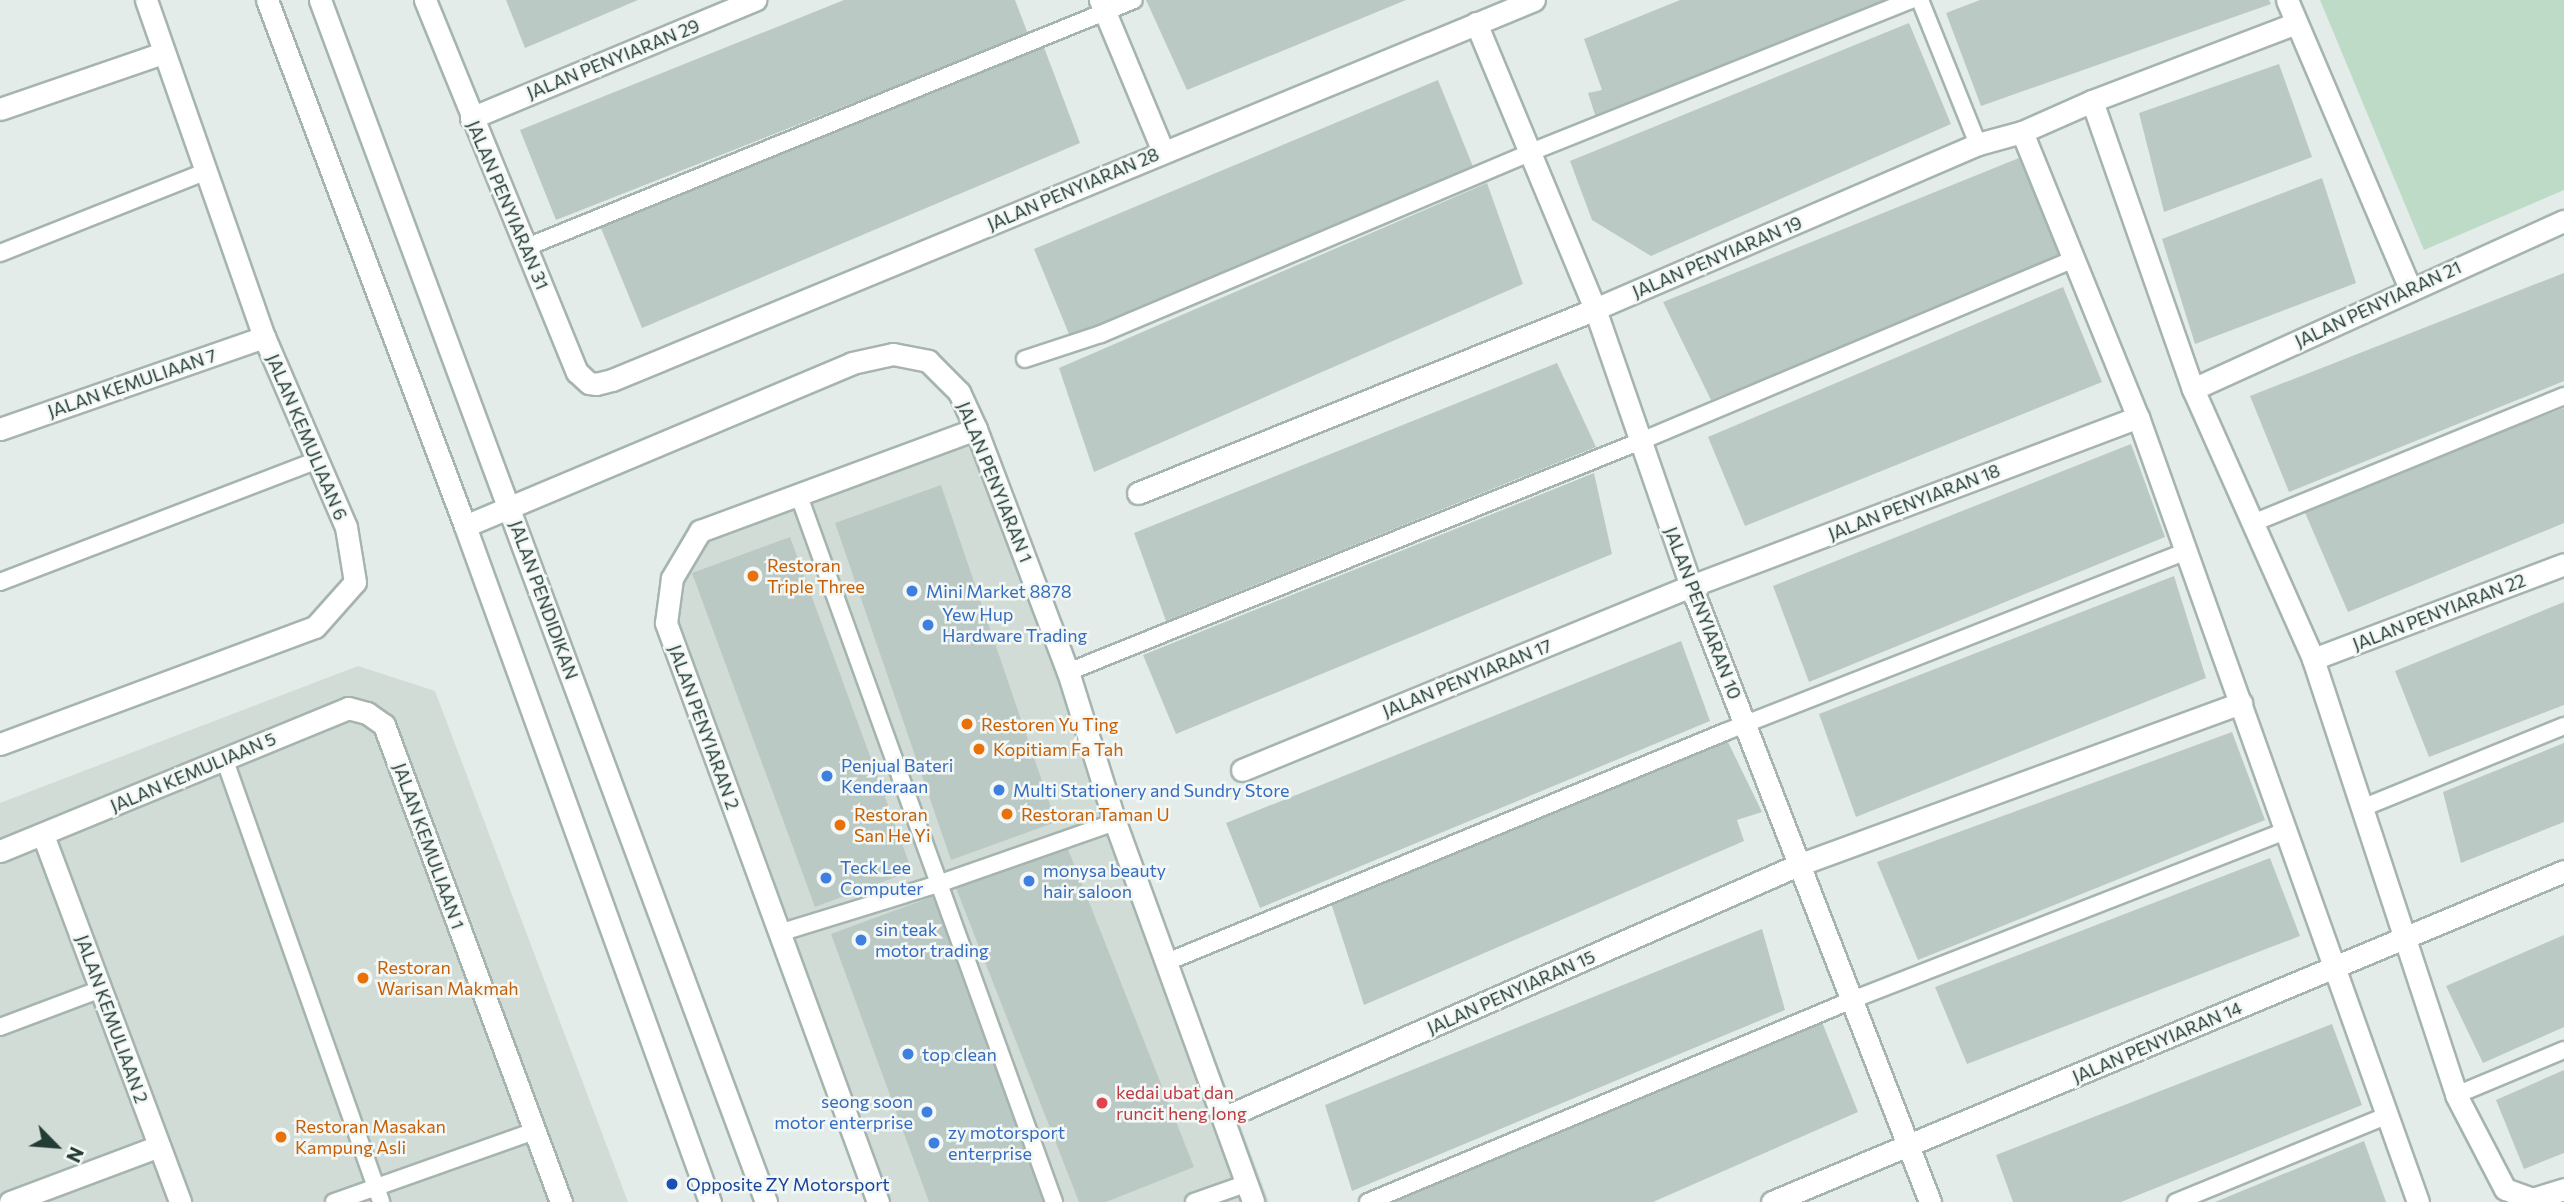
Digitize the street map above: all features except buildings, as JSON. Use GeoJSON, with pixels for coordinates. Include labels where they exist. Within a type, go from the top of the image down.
{"type":"FeatureCollection","features":[{"type":"Feature","properties":{"kind":"street","name":"JALAN KEMULIAAN 6"},"geometry":{"type":"LineString","coordinates":[[0,744],[315,627],[355,582],[346,527],[264,337],[146,0]]}},
{"type":"Feature","properties":{"kind":"street"},"geometry":{"type":"LineString","coordinates":[[267,0],[465,526],[710,1202]]}},
{"type":"Feature","properties":{"kind":"street","name":"JALAN PENDIDIKAN"},"geometry":{"type":"LineString","coordinates":[[320,0],[766,1202]]}},
{"type":"Feature","properties":{"kind":"street","name":"JALAN PENYIARAN 31"},"geometry":{"type":"LineString","coordinates":[[425,0],[577,372],[589,383],[612,380]]}},
{"type":"Feature","properties":{"kind":"street","name":"JALAN PENYIARAN 29"},"geometry":{"type":"LineString","coordinates":[[471,118],[755,0]]}},
{"type":"Feature","properties":{"kind":"street","name":"JALAN PENYIARAN 28"},"geometry":{"type":"LineString","coordinates":[[612,380],[1534,0]]}},
{"type":"Feature","properties":{"kind":"street"},"geometry":{"type":"LineString","coordinates":[[2287,0],[2410,288]]}},
{"type":"Feature","properties":{"kind":"street"},"geometry":{"type":"LineString","coordinates":[[1102,6],[1163,151]]}},
{"type":"Feature","properties":{"kind":"street","name":"JALAN PENYIARAN 10"},"geometry":{"type":"LineString","coordinates":[[1476,23],[1595,309],[1691,586],[1930,1202]]}},
{"type":"Feature","properties":{"kind":"street","name":"JALAN PENYIARAN 19"},"geometry":{"type":"LineString","coordinates":[[1138,493],[1595,309],[1978,144],[2022,132],[2092,101],[2296,23]]}},
{"type":"Feature","properties":{"kind":"street"},"geometry":{"type":"LineString","coordinates":[[0,109],[163,53]]}},
{"type":"Feature","properties":{"kind":"street"},"geometry":{"type":"LineString","coordinates":[[2092,101],[2193,390],[2313,659],[2456,1095],[2505,1189],[2532,1199],[2558,1191]]}},
{"type":"Feature","properties":{"kind":"street"},"geometry":{"type":"LineString","coordinates":[[2022,132],[2138,417],[2418,1202]]}},
{"type":"Feature","properties":{"kind":"street","name":"JALAN PENYIARAN 21"},"geometry":{"type":"LineString","coordinates":[[2193,390],[2410,288],[2564,221]]}},
{"type":"Feature","properties":{"kind":"street","name":"JALAN KEMULIAAN 7"},"geometry":{"type":"LineString","coordinates":[[0,429],[264,337]]}},
{"type":"Feature","properties":{"kind":"street","name":"JALAN PENYIARAN 1"},"geometry":{"type":"LineString","coordinates":[[465,526],[852,363],[893,354],[928,361],[959,392],[976,429],[1068,672],[1115,822],[1249,1193]]}},
{"type":"Feature","properties":{"kind":"street","name":"JALAN PENYIARAN 18"},"geometry":{"type":"LineString","coordinates":[[1691,586],[2138,417]]}},
{"type":"Feature","properties":{"kind":"street","name":"JALAN PENYIARAN 2"},"geometry":{"type":"LineString","coordinates":[[878,1202],[666,623],[672,578],[700,531],[976,429]]}},
{"type":"Feature","properties":{"kind":"street","name":"JALAN PENYIARAN 22"},"geometry":{"type":"LineString","coordinates":[[2313,659],[2564,564]]}},
{"type":"Feature","properties":{"kind":"street","name":"JALAN PENYIARAN 17"},"geometry":{"type":"LineString","coordinates":[[1242,771],[1691,586]]}},
{"type":"Feature","properties":{"kind":"street","name":"JALAN PENYIARAN 15"},"geometry":{"type":"LineString","coordinates":[[1223,1118],[1798,865],[2241,703]]}},
{"type":"Feature","properties":{"kind":"street","name":"JALAN KEMULIAAN 5"},"geometry":{"type":"LineString","coordinates":[[0,851],[348,708],[368,713],[384,725]]}},
{"type":"Feature","properties":{"kind":"street","name":"JALAN KEMULIAAN 1"},"geometry":{"type":"LineString","coordinates":[[384,725],[561,1202]]}},
{"type":"Feature","properties":{"kind":"street","name":"JALAN KEMULIAAN 2"},"geometry":{"type":"LineString","coordinates":[[43,835],[180,1202]]}},
{"type":"Feature","properties":{"kind":"street","name":"JALAN PENYIARAN 14"},"geometry":{"type":"LineString","coordinates":[[1772,1202],[2564,871]]}},
{"type":"Feature","properties":{"kind":"street"},"geometry":{"type":"LineString","coordinates":[[9,1202],[159,1146]]}},
{"type":"Feature","properties":{"kind":"lane"},"geometry":{"type":"LineString","coordinates":[[527,247],[1102,6],[1134,0]]}},
{"type":"Feature","properties":{"kind":"lane"},"geometry":{"type":"LineString","coordinates":[[1025,359],[1101,334],[1531,152],[1911,0]]}},
{"type":"Feature","properties":{"kind":"lane"},"geometry":{"type":"LineString","coordinates":[[1920,0],[1978,144]]}},
{"type":"Feature","properties":{"kind":"lane"},"geometry":{"type":"LineString","coordinates":[[0,253],[205,173]]}},
{"type":"Feature","properties":{"kind":"lane"},"geometry":{"type":"LineString","coordinates":[[1068,672],[1641,441],[2074,259]]}},
{"type":"Feature","properties":{"kind":"lane"},"geometry":{"type":"LineString","coordinates":[[2253,523],[2564,396]]}},
{"type":"Feature","properties":{"kind":"lane"},"geometry":{"type":"LineString","coordinates":[[0,582],[318,460]]}},
{"type":"Feature","properties":{"kind":"lane"},"geometry":{"type":"LineString","coordinates":[[799,496],[1054,1202]]}},
{"type":"Feature","properties":{"kind":"lane"},"geometry":{"type":"LineString","coordinates":[[1167,962],[1745,724],[2187,551]]}},
{"type":"Feature","properties":{"kind":"lane"},"geometry":{"type":"LineString","coordinates":[[2362,808],[2564,726]]}},
{"type":"Feature","properties":{"kind":"lane"},"geometry":{"type":"LineString","coordinates":[[224,758],[381,1202]]}},
{"type":"Feature","properties":{"kind":"lane"},"geometry":{"type":"LineString","coordinates":[[779,933],[938,884],[1115,822]]}},
{"type":"Feature","properties":{"kind":"lane"},"geometry":{"type":"LineString","coordinates":[[1368,1202],[1852,1000],[2286,831]]}},
{"type":"Feature","properties":{"kind":"lane"},"geometry":{"type":"LineString","coordinates":[[0,1027],[101,989]]}},
{"type":"Feature","properties":{"kind":"lane"},"geometry":{"type":"LineString","coordinates":[[2456,1095],[2564,1050]]}},
{"type":"Feature","properties":{"kind":"lane"},"geometry":{"type":"LineString","coordinates":[[2176,1202],[2386,1116]]}},
{"type":"Feature","properties":{"kind":"lane"},"geometry":{"type":"LineString","coordinates":[[334,1202],[375,1185],[535,1131]]}},
{"type":"Feature","properties":{"kind":"lane"},"geometry":{"type":"LineString","coordinates":[[1194,1202],[1249,1193]]}},
{"type":"Feature","properties":{"kind":"shaded area"},"geometry":{"type":"Polygon","coordinates":[[[983,415],[1082,675],[1130,831],[1269,1202],[865,1202],[655,629],[662,575],[690,522],[983,415]]]}},
{"type":"Feature","properties":{"kind":"shaded area"},"geometry":{"type":"Polygon","coordinates":[[[358,666],[435,691],[628,1202],[0,1202],[0,803],[358,666]]]}},
{"type":"Feature","properties":{"kind":"green space"},"geometry":{"type":"Polygon","coordinates":[[[2320,0],[2564,0],[2564,190],[2424,250],[2320,0]]]}},
{"type":"Feature","properties":{"kind":"place","name":"Restoran Triple Three"},"geometry":{"type":"Point","coordinates":[753,576]}},
{"type":"Feature","properties":{"kind":"place","name":"Mini Market 8878"},"geometry":{"type":"Point","coordinates":[912,591]}},
{"type":"Feature","properties":{"kind":"place","name":"Yew Hup Hardware Trading"},"geometry":{"type":"Point","coordinates":[928,625]}},
{"type":"Feature","properties":{"kind":"place","name":"Restoren Yu Ting"},"geometry":{"type":"Point","coordinates":[967,724]}},
{"type":"Feature","properties":{"kind":"place","name":"Kopitiam Fa Tah"},"geometry":{"type":"Point","coordinates":[979,749]}},
{"type":"Feature","properties":{"kind":"place","name":"Penjual Bateri Kenderaan"},"geometry":{"type":"Point","coordinates":[827,776]}},
{"type":"Feature","properties":{"kind":"place","name":"Multi Stationery and Sundry Store"},"geometry":{"type":"Point","coordinates":[999,790]}},
{"type":"Feature","properties":{"kind":"place","name":"Restoran Taman U"},"geometry":{"type":"Point","coordinates":[1007,814]}},
{"type":"Feature","properties":{"kind":"place","name":"Restoran San He Yi"},"geometry":{"type":"Point","coordinates":[840,825]}},
{"type":"Feature","properties":{"kind":"place","name":"Teck Lee Computer"},"geometry":{"type":"Point","coordinates":[826,878]}},
{"type":"Feature","properties":{"kind":"place","name":"monysa beauty hair saloon"},"geometry":{"type":"Point","coordinates":[1029,881]}},
{"type":"Feature","properties":{"kind":"place","name":"sin teak motor trading"},"geometry":{"type":"Point","coordinates":[861,940]}},
{"type":"Feature","properties":{"kind":"place","name":"Restoran Warisan Makmah"},"geometry":{"type":"Point","coordinates":[363,978]}},
{"type":"Feature","properties":{"kind":"place","name":"top clean"},"geometry":{"type":"Point","coordinates":[908,1054]}},
{"type":"Feature","properties":{"kind":"place","name":"kedai ubat dan runcit heng long"},"geometry":{"type":"Point","coordinates":[1102,1103]}},
{"type":"Feature","properties":{"kind":"place","name":"seong soon motor enterprise"},"geometry":{"type":"Point","coordinates":[927,1112]}},
{"type":"Feature","properties":{"kind":"place","name":"Restoran Masakan Kampung Asli"},"geometry":{"type":"Point","coordinates":[281,1137]}},
{"type":"Feature","properties":{"kind":"place","name":"zy motorsport enterprise"},"geometry":{"type":"Point","coordinates":[934,1143]}},
{"type":"Feature","properties":{"kind":"place","name":"Opposite ZY Motorsport"},"geometry":{"type":"Point","coordinates":[672,1184]}}]}
